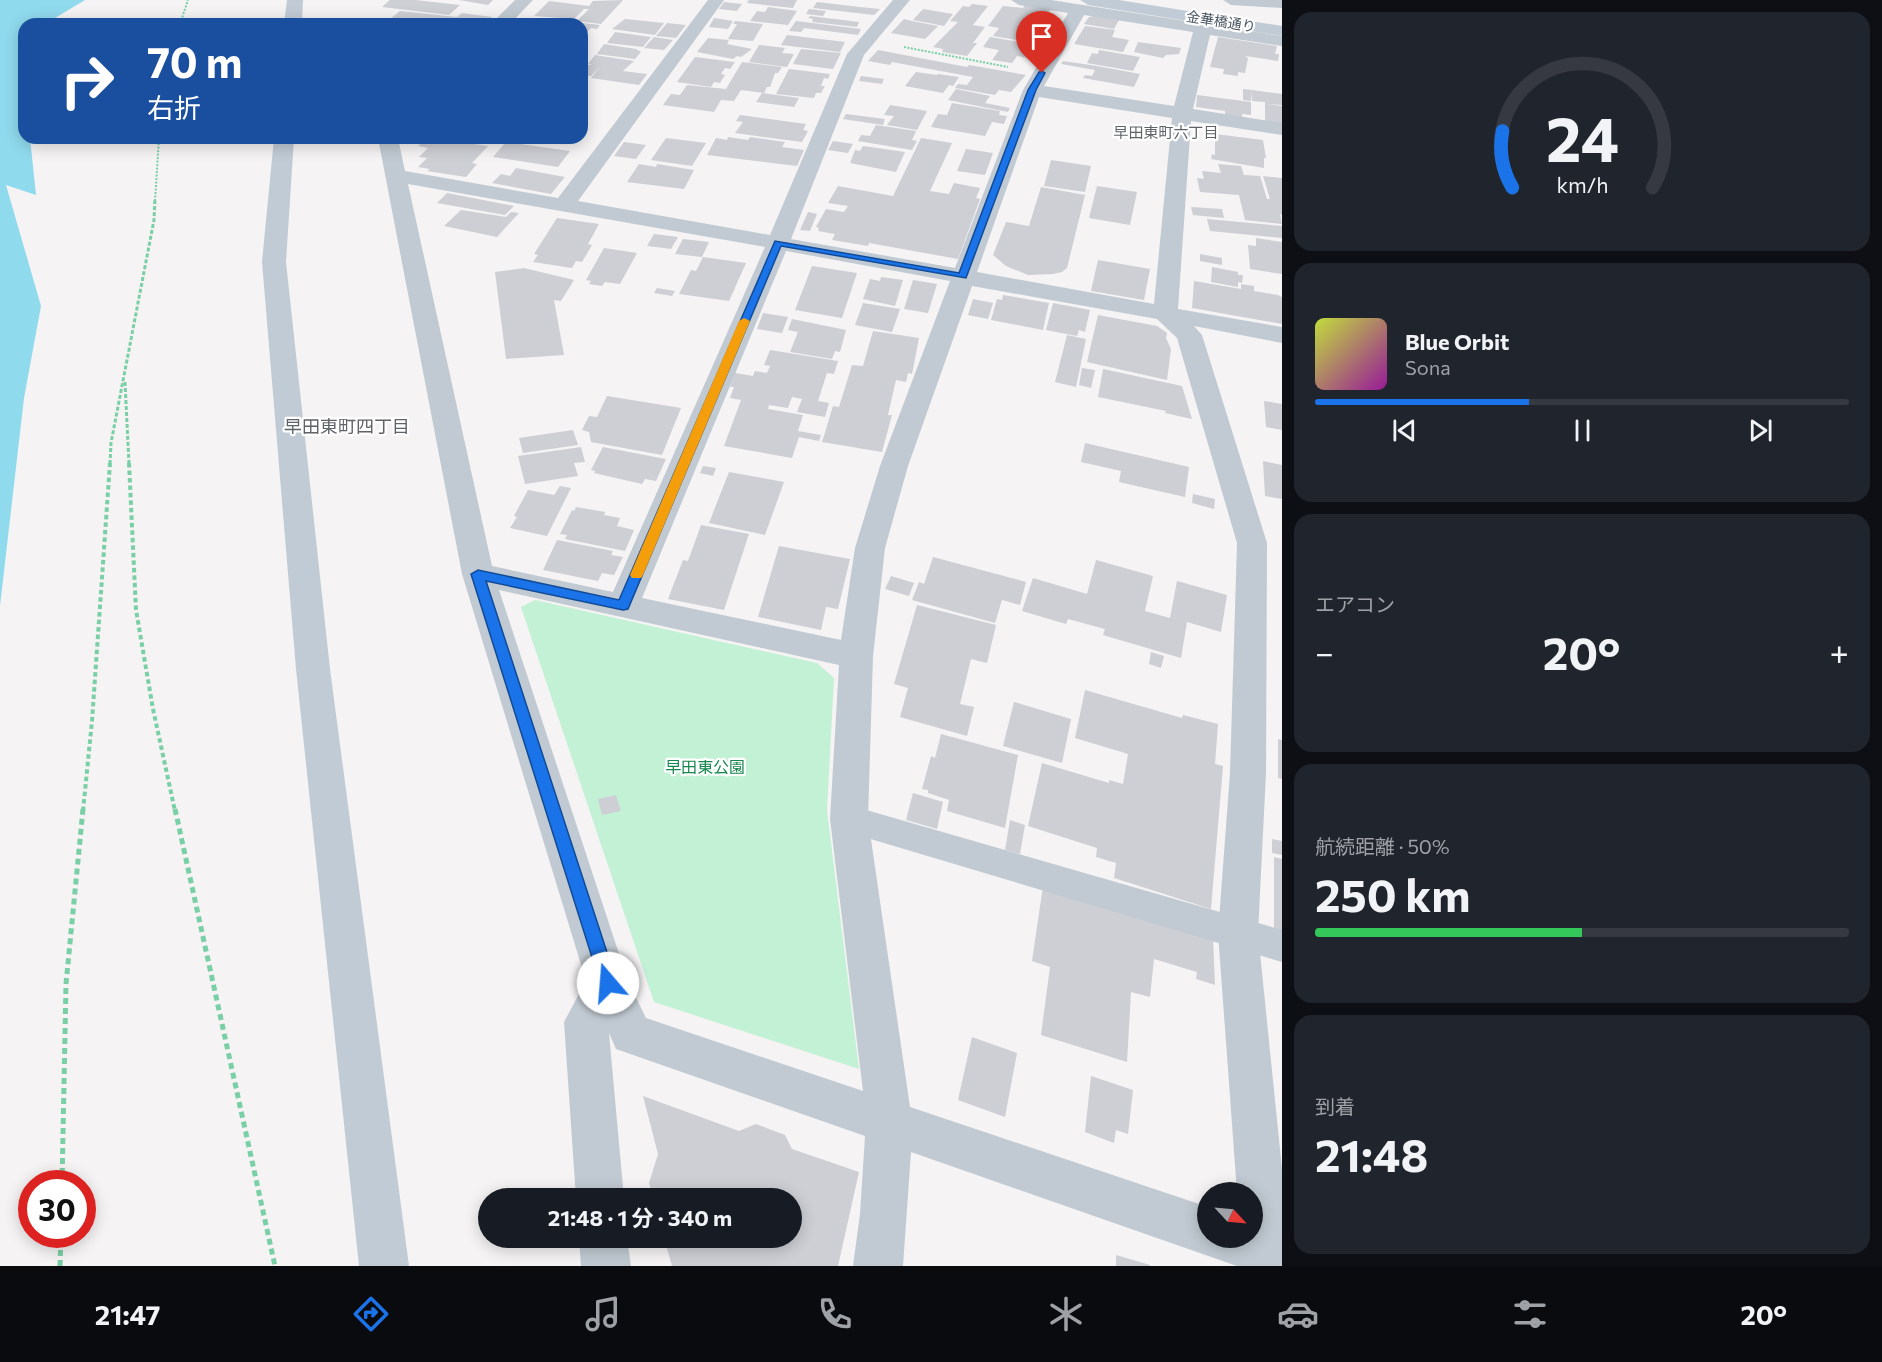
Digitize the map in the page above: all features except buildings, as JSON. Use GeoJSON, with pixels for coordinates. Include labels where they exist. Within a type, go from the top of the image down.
{"type":"FeatureCollection","features":[{"type":"Feature","properties":{"kind":"street"},"geometry":{"type":"LineString","coordinates":[[294,18],[295,0]]}},
{"type":"Feature","properties":{"kind":"street"},"geometry":{"type":"LineString","coordinates":[[506,18],[525,0]]}},
{"type":"Feature","properties":{"kind":"street"},"geometry":{"type":"LineString","coordinates":[[564,205],[716,0]]}},
{"type":"Feature","properties":{"kind":"street"},"geometry":{"type":"LineString","coordinates":[[623,606],[856,54],[902,0]]}},
{"type":"Feature","properties":{"kind":"street"},"geometry":{"type":"LineString","coordinates":[[1019,0],[1084,5],[1203,29],[1282,41]]}},
{"type":"Feature","properties":{"kind":"street","name":"金華橋通り"},"geometry":{"type":"LineString","coordinates":[[1131,0],[1282,24]]}},
{"type":"Feature","properties":{"kind":"street"},"geometry":{"type":"LineString","coordinates":[[1231,0],[1282,3]]}},
{"type":"Feature","properties":{"kind":"street"},"geometry":{"type":"LineString","coordinates":[[878,1266],[884,1214],[889,1121],[849,819],[856,656],[873,538],[894,466],[962,276],[1037,82],[1084,5]]}},
{"type":"Feature","properties":{"kind":"street","name":"金華橋通り"},"geometry":{"type":"LineString","coordinates":[[1084,5],[1282,31]]}},
{"type":"Feature","properties":{"kind":"street"},"geometry":{"type":"LineString","coordinates":[[1166,314],[1182,115],[1203,29]]}},
{"type":"Feature","properties":{"kind":"street"},"geometry":{"type":"LineString","coordinates":[[1037,82],[1182,115],[1282,129]]}},
{"type":"Feature","properties":{"kind":"street"},"geometry":{"type":"LineString","coordinates":[[284,144],[274,262],[313,669],[384,1266]]}},
{"type":"Feature","properties":{"kind":"street"},"geometry":{"type":"LineString","coordinates":[[389,144],[478,574],[608,983],[631,1034],[1197,1227]]}},
{"type":"Feature","properties":{"kind":"street"},"geometry":{"type":"LineString","coordinates":[[396,176],[1282,335]]}},
{"type":"Feature","properties":{"kind":"street"},"geometry":{"type":"LineString","coordinates":[[1166,314],[1189,335],[1252,543],[1248,773],[1238,933],[1260,1253]]}},
{"type":"Feature","properties":{"kind":"street"},"geometry":{"type":"LineString","coordinates":[[478,574],[856,656]]}},
{"type":"Feature","properties":{"kind":"street"},"geometry":{"type":"LineString","coordinates":[[599,1188],[586,1022],[608,983]]}},
{"type":"Feature","properties":{"kind":"street"},"geometry":{"type":"LineString","coordinates":[[604,1248],[606,1266]]}},
{"type":"Feature","properties":{"kind":"lane"},"geometry":{"type":"LineString","coordinates":[[849,819],[1282,946]]}},
{"type":"Feature","properties":{"kind":"path"},"geometry":{"type":"LineString","coordinates":[[182,18],[189,0]]}},
{"type":"Feature","properties":{"kind":"path"},"geometry":{"type":"LineString","coordinates":[[867,40],[1037,82]]}},
{"type":"Feature","properties":{"kind":"path"},"geometry":{"type":"LineString","coordinates":[[62,1170],[66,984],[92,721],[111,443],[154,220],[159,144]]}},
{"type":"Feature","properties":{"kind":"path"},"geometry":{"type":"LineString","coordinates":[[125,376],[136,610],[153,709],[275,1266]]}},
{"type":"Feature","properties":{"kind":"path"},"geometry":{"type":"LineString","coordinates":[[60,1266],[61,1248]]}},
{"type":"Feature","properties":{"kind":"green space","name":"早田東公園"},"geometry":{"type":"Polygon","coordinates":[[[535,600],[817,663],[834,678],[827,810],[859,1069],[654,1002],[521,607],[535,600]]]}},
{"type":"Feature","properties":{"kind":"water"},"geometry":{"type":"Polygon","coordinates":[[[0,0],[85,0],[55,18],[18,18],[18,144],[31,144],[36,195],[6,185],[41,306],[24,398],[0,606],[0,0]]]}},
{"type":"Feature","properties":{"kind":"slow traffic"},"geometry":{"type":"LineString","coordinates":[[636,575],[744,321]]}},
{"type":"Feature","properties":{"kind":"district","name":"早田東町六丁目"},"geometry":{"type":"Point","coordinates":[1166,132]}},
{"type":"Feature","properties":{"kind":"district","name":"早田東町四丁目"},"geometry":{"type":"Point","coordinates":[347,426]}},
{"type":"Feature","properties":{"kind":"route"},"geometry":{"type":"LineString","coordinates":[[608,983],[478,574],[623,606],[778,243],[962,276],[1032,90],[1042,73]]}}]}
